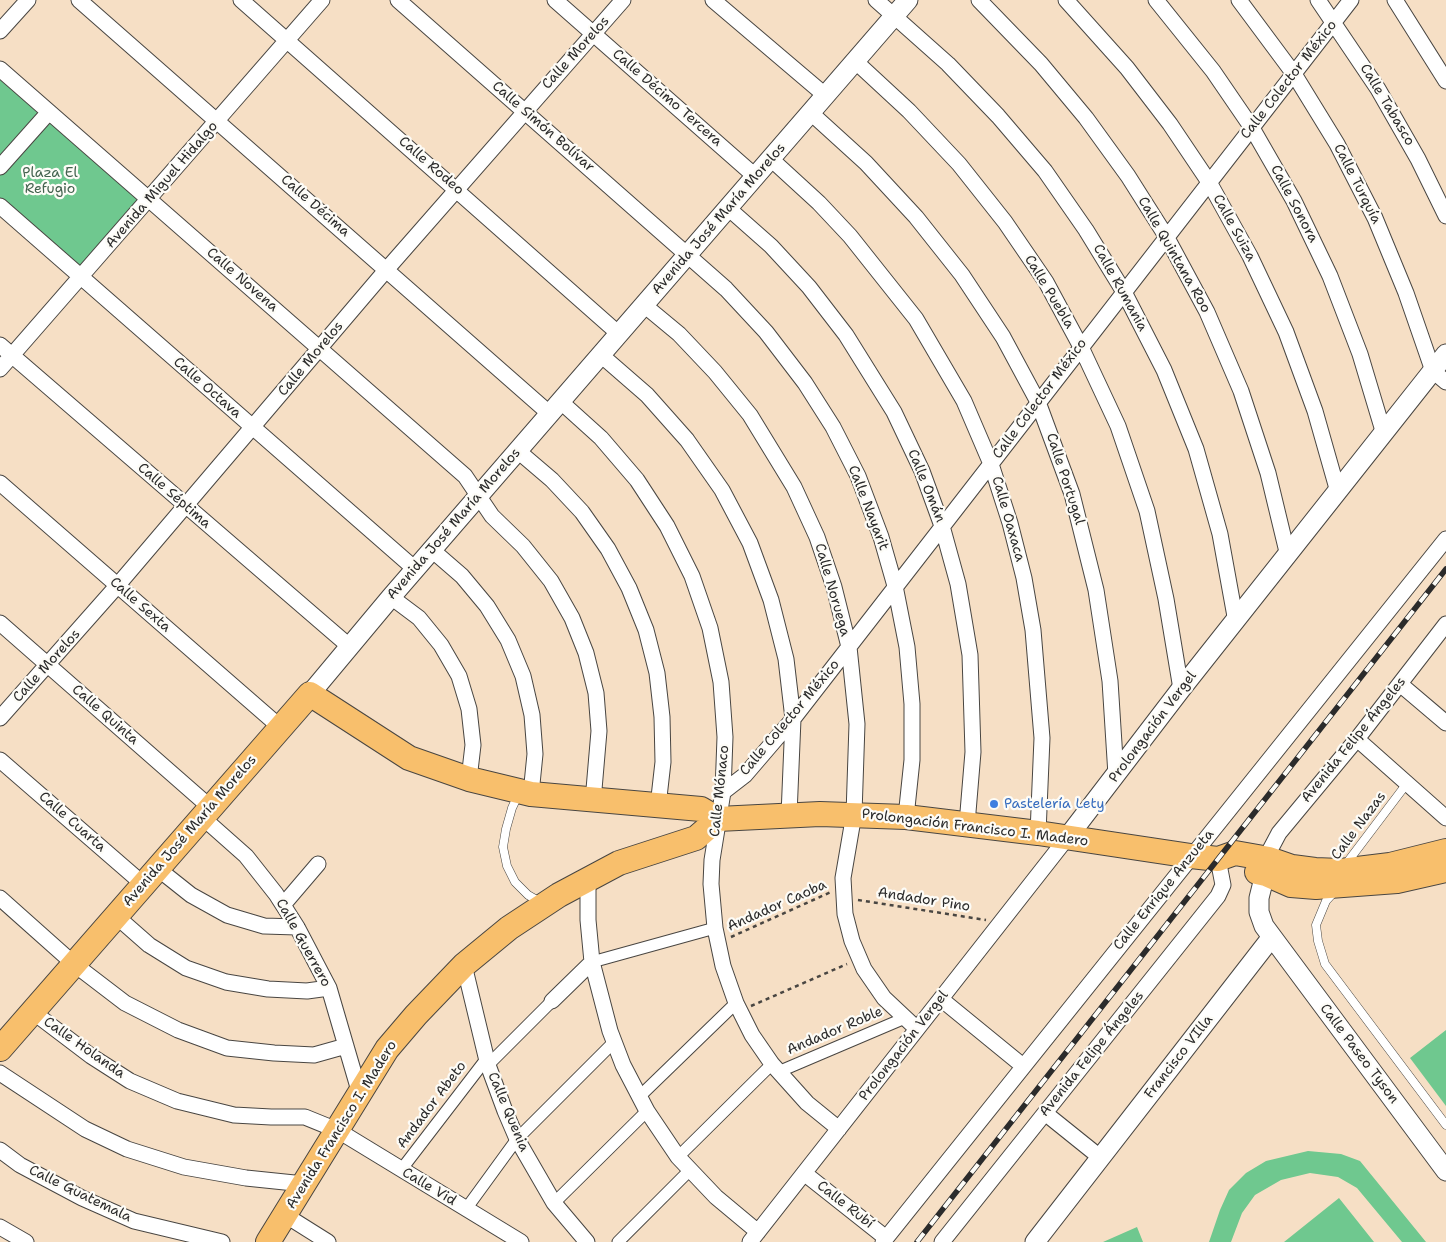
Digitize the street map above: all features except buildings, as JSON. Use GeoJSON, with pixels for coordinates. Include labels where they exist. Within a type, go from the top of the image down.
{"type":"FeatureCollection","features":[{"type":"Feature","properties":{"kind":"main road","name":"Prolongación Francisco I. Madero"},"geometry":{"type":"LineString","coordinates":[[310,694],[409,758],[469,779],[525,793],[592,801],[701,809],[718,819],[854,814],[906,817],[1038,833],[1218,859],[1235,853],[1267,866],[1292,867],[1339,881],[1397,881],[1446,870]]}},
{"type":"Feature","properties":{"kind":"main road","name":"Avenida José María Morelos"},"geometry":{"type":"LineString","coordinates":[[3,1041],[33,1012],[310,694]]}},
{"type":"Feature","properties":{"kind":"main road"},"geometry":{"type":"LineString","coordinates":[[662,806],[674,826],[675,844]]}},
{"type":"Feature","properties":{"kind":"main road","name":"Avenida Francisco I. Madero"},"geometry":{"type":"LineString","coordinates":[[268,1242],[387,1049],[416,1015],[464,966],[509,928],[544,904],[619,863],[696,838],[718,819]]}},
{"type":"Feature","properties":{"kind":"main road","name":"Prolongación Francisco I. Madero"},"geometry":{"type":"LineString","coordinates":[[1339,881],[1446,851]]}},
{"type":"Feature","properties":{"kind":"street"},"geometry":{"type":"LineString","coordinates":[[0,31],[28,0]]}},
{"type":"Feature","properties":{"kind":"street","name":"Calle Décima"},"geometry":{"type":"LineString","coordinates":[[79,0],[387,269],[555,407]]}},
{"type":"Feature","properties":{"kind":"street","name":"Calle Rodeo"},"geometry":{"type":"LineString","coordinates":[[241,0],[619,334]]}},
{"type":"Feature","properties":{"kind":"street","name":"Avenida Miguel Hidalgo"},"geometry":{"type":"LineString","coordinates":[[0,369],[150,200],[322,0]]}},
{"type":"Feature","properties":{"kind":"street","name":"Calle Simón Bolívar"},"geometry":{"type":"LineString","coordinates":[[398,0],[688,255]]}},
{"type":"Feature","properties":{"kind":"street","name":"Calle Décimo Tercera"},"geometry":{"type":"LineString","coordinates":[[555,0],[756,176]]}},
{"type":"Feature","properties":{"kind":"street","name":"Calle Morelos"},"geometry":{"type":"LineString","coordinates":[[0,718],[49,665],[387,269],[623,0]]}},
{"type":"Feature","properties":{"kind":"street"},"geometry":{"type":"LineString","coordinates":[[713,0],[826,96]]}},
{"type":"Feature","properties":{"kind":"street","name":"Calle Rumania"},"geometry":{"type":"LineString","coordinates":[[876,0],[948,64],[998,116],[1045,171],[1086,230],[1124,292],[1164,370],[1196,449],[1220,534],[1236,622]]}},
{"type":"Feature","properties":{"kind":"street","name":"Avenida José María Morelos"},"geometry":{"type":"LineString","coordinates":[[310,694],[415,569],[908,0]]}},
{"type":"Feature","properties":{"kind":"street","name":"Calle Quintana Roo"},"geometry":{"type":"LineString","coordinates":[[978,0],[1041,64],[1086,118],[1128,176],[1166,236],[1207,312],[1242,391],[1268,473],[1288,556]]}},
{"type":"Feature","properties":{"kind":"street","name":"Calle Suiza"},"geometry":{"type":"LineString","coordinates":[[1066,0],[1127,68],[1170,124],[1209,182],[1250,256],[1286,332],[1315,411],[1338,492]]}},
{"type":"Feature","properties":{"kind":"street","name":"Calle Sonora"},"geometry":{"type":"LineString","coordinates":[[1156,0],[1213,71],[1252,128],[1294,200],[1330,276],[1360,354],[1384,434]]}},
{"type":"Feature","properties":{"kind":"street","name":"Calle Turquía"},"geometry":{"type":"LineString","coordinates":[[1239,0],[1294,74],[1337,144],[1375,218],[1439,377]]}},
{"type":"Feature","properties":{"kind":"street","name":"Calle Tabasco"},"geometry":{"type":"LineString","coordinates":[[1318,0],[1378,89],[1418,159],[1446,216]]}},
{"type":"Feature","properties":{"kind":"street","name":"Calle Colector México"},"geometry":{"type":"LineString","coordinates":[[722,792],[745,775],[793,719],[1351,0]]}},
{"type":"Feature","properties":{"kind":"street"},"geometry":{"type":"LineString","coordinates":[[1395,0],[1446,81]]}},
{"type":"Feature","properties":{"kind":"street","name":"Calle Puebla"},"geometry":{"type":"LineString","coordinates":[[855,61],[916,117],[959,164],[1005,222],[1046,282],[1081,347],[1118,426],[1147,511],[1166,598],[1181,689]]}},
{"type":"Feature","properties":{"kind":"street","name":"Calle Novena"},"geometry":{"type":"LineString","coordinates":[[0,68],[465,476],[492,516],[522,546],[551,581],[572,618],[586,653],[596,693],[600,731],[592,801]]}},
{"type":"Feature","properties":{"kind":"street"},"geometry":{"type":"LineString","coordinates":[[0,168],[49,112]]}},
{"type":"Feature","properties":{"kind":"street","name":"Calle Portugal"},"geometry":{"type":"LineString","coordinates":[[811,113],[866,162],[934,238],[962,275],[1003,337],[1038,402],[1072,494],[1096,590],[1110,681],[1116,775]]}},
{"type":"Feature","properties":{"kind":"street","name":"Calle Oaxaca"},"geometry":{"type":"LineString","coordinates":[[771,159],[819,203],[850,236],[916,319],[964,401],[991,464],[1010,522],[1024,578],[1034,630],[1042,738],[1038,833]]}},
{"type":"Feature","properties":{"kind":"street","name":"Calle Octava"},"geometry":{"type":"LineString","coordinates":[[0,206],[415,569]]}},
{"type":"Feature","properties":{"kind":"street","name":"Calle Omán"},"geometry":{"type":"LineString","coordinates":[[728,208],[771,246],[809,288],[861,356],[894,412],[922,471],[942,526],[958,584],[970,655],[973,700],[973,752],[966,824]]}},
{"type":"Feature","properties":{"kind":"street","name":"Calle Nayarit"},"geometry":{"type":"LineString","coordinates":[[688,255],[726,289],[766,332],[805,383],[833,428],[858,476],[881,536],[896,586],[907,647],[912,704],[912,760],[906,817]]}},
{"type":"Feature","properties":{"kind":"street","name":"Calle Noruega"},"geometry":{"type":"LineString","coordinates":[[644,305],[679,334],[715,372],[750,415],[775,452],[794,487],[817,537],[834,587],[849,648],[857,724],[854,814],[844,892],[845,914],[852,941],[860,959],[884,998],[917,1029]]}},
{"type":"Feature","properties":{"kind":"street","name":"Calle Séptima"},"geometry":{"type":"LineString","coordinates":[[0,345],[349,646]]}},
{"type":"Feature","properties":{"kind":"street","name":"Prolongación Vergel"},"geometry":{"type":"LineString","coordinates":[[754,1237],[1067,838],[1181,689],[1384,434],[1439,377],[1446,354]]}},
{"type":"Feature","properties":{"kind":"street"},"geometry":{"type":"LineString","coordinates":[[601,355],[647,395],[687,440],[730,505],[750,543],[771,600],[786,659],[793,719],[790,815]]}},
{"type":"Feature","properties":{"kind":"street","name":"Calle Mónaco"},"geometry":{"type":"LineString","coordinates":[[555,407],[601,438],[637,480],[667,526],[692,576],[710,628],[721,682],[725,737],[722,792],[711,884],[715,928],[723,966],[738,1007],[752,1034],[775,1068],[807,1103],[839,1129]]}},
{"type":"Feature","properties":{"kind":"street"},"geometry":{"type":"LineString","coordinates":[[518,451],[552,480],[592,527],[608,549],[629,588],[646,630],[657,673],[662,717],[662,806]]}},
{"type":"Feature","properties":{"kind":"street","name":"Calle Sexta"},"geometry":{"type":"LineString","coordinates":[[0,483],[280,727]]}},
{"type":"Feature","properties":{"kind":"street","name":"Calle Enrique Anzueta"},"geometry":{"type":"LineString","coordinates":[[885,1240],[1446,539]]}},
{"type":"Feature","properties":{"kind":"street"},"geometry":{"type":"LineString","coordinates":[[432,550],[462,576],[487,606],[508,640],[523,676],[532,715],[535,754],[525,793]]}},
{"type":"Feature","properties":{"kind":"street"},"geometry":{"type":"LineString","coordinates":[[391,597],[419,618],[441,645],[458,676],[469,709],[472,744],[469,779]]}},
{"type":"Feature","properties":{"kind":"street","name":"Calle Quinta"},"geometry":{"type":"LineString","coordinates":[[0,623],[49,665],[206,813]]}},
{"type":"Feature","properties":{"kind":"street","name":"Avenida Felipe Ángeles"},"geometry":{"type":"LineString","coordinates":[[1267,866],[1270,850],[1280,833],[1357,739],[1445,626]]}},
{"type":"Feature","properties":{"kind":"street"},"geometry":{"type":"LineString","coordinates":[[1400,684],[1446,723]]}},
{"type":"Feature","properties":{"kind":"street"},"geometry":{"type":"LineString","coordinates":[[1357,739],[1408,782],[1446,818]]}},
{"type":"Feature","properties":{"kind":"street","name":"Calle Cuarta"},"geometry":{"type":"LineString","coordinates":[[0,760],[150,876],[227,915],[264,926],[297,927]]}},
{"type":"Feature","properties":{"kind":"street","name":"Calle Guerrero"},"geometry":{"type":"LineString","coordinates":[[206,813],[246,856],[297,927],[329,988],[360,1094]]}},
{"type":"Feature","properties":{"kind":"street","name":"Avenida Felipe Ángeles"},"geometry":{"type":"LineString","coordinates":[[942,1242],[1218,896],[1223,884],[1218,859]]}},
{"type":"Feature","properties":{"kind":"street"},"geometry":{"type":"LineString","coordinates":[[283,905],[318,864]]}},
{"type":"Feature","properties":{"kind":"street"},"geometry":{"type":"LineString","coordinates":[[1267,866],[1259,912],[1271,938]]}},
{"type":"Feature","properties":{"kind":"street"},"geometry":{"type":"LineString","coordinates":[[588,879],[588,920],[592,962],[600,997],[614,1042],[639,1097],[678,1157],[754,1237]]}},
{"type":"Feature","properties":{"kind":"street"},"geometry":{"type":"LineString","coordinates":[[0,898],[74,964],[125,1004],[178,1030],[227,1048],[314,1055],[346,1046]]}},
{"type":"Feature","properties":{"kind":"street"},"geometry":{"type":"LineString","coordinates":[[116,916],[149,945],[186,968],[226,982],[307,991],[329,988]]}},
{"type":"Feature","properties":{"kind":"street"},"geometry":{"type":"LineString","coordinates":[[552,1002],[592,962],[715,928]]}},
{"type":"Feature","properties":{"kind":"street","name":"Francisco VIlla"},"geometry":{"type":"LineString","coordinates":[[1035,1242],[1271,938]]}},
{"type":"Feature","properties":{"kind":"street","name":"Calle Paseo Tyson"},"geometry":{"type":"LineString","coordinates":[[1271,938],[1446,1171]]}},
{"type":"Feature","properties":{"kind":"street","name":"Calle Quenia"},"geometry":{"type":"LineString","coordinates":[[464,966],[488,1062],[517,1139],[554,1203],[587,1242]]}},
{"type":"Feature","properties":{"kind":"street"},"geometry":{"type":"LineString","coordinates":[[941,999],[1023,1066]]}},
{"type":"Feature","properties":{"kind":"street","name":"Andador Abeto"},"geometry":{"type":"LineString","coordinates":[[401,1170],[488,1062],[552,1002]]}},
{"type":"Feature","properties":{"kind":"street"},"geometry":{"type":"LineString","coordinates":[[639,1097],[738,1007]]}},
{"type":"Feature","properties":{"kind":"street","name":"Calle Holanda"},"geometry":{"type":"LineString","coordinates":[[33,1012],[91,1056],[130,1080],[177,1101],[234,1114],[271,1118],[306,1117],[338,1130]]}},
{"type":"Feature","properties":{"kind":"street","name":"Andador Roble"},"geometry":{"type":"LineString","coordinates":[[775,1068],[905,1018]]}},
{"type":"Feature","properties":{"kind":"street"},"geometry":{"type":"LineString","coordinates":[[466,1209],[517,1139],[614,1042]]}},
{"type":"Feature","properties":{"kind":"street"},"geometry":{"type":"LineString","coordinates":[[678,1157],[775,1068]]}},
{"type":"Feature","properties":{"kind":"street"},"geometry":{"type":"LineString","coordinates":[[0,1073],[85,1129],[128,1149],[184,1166],[246,1178],[304,1184]]}},
{"type":"Feature","properties":{"kind":"street"},"geometry":{"type":"LineString","coordinates":[[554,1203],[647,1111]]}},
{"type":"Feature","properties":{"kind":"street"},"geometry":{"type":"LineString","coordinates":[[1045,1113],[1101,1158]]}},
{"type":"Feature","properties":{"kind":"street","name":"Calle Vid"},"geometry":{"type":"LineString","coordinates":[[338,1130],[521,1242]]}},
{"type":"Feature","properties":{"kind":"street","name":"Calle Guatemala"},"geometry":{"type":"LineString","coordinates":[[0,1150],[20,1164],[82,1198],[134,1221],[222,1242]]}},
{"type":"Feature","properties":{"kind":"street"},"geometry":{"type":"LineString","coordinates":[[618,1242],[690,1170]]}},
{"type":"Feature","properties":{"kind":"street","name":"Calle Rubí"},"geometry":{"type":"LineString","coordinates":[[804,1173],[885,1240]]}},
{"type":"Feature","properties":{"kind":"street"},"geometry":{"type":"LineString","coordinates":[[285,1215],[328,1242]]}},
{"type":"Feature","properties":{"kind":"street"},"geometry":{"type":"LineString","coordinates":[[0,1227],[26,1242]]}},
{"type":"Feature","properties":{"kind":"lane","name":"Calle Nazas"},"geometry":{"type":"LineString","coordinates":[[1408,782],[1339,881],[1326,902],[1316,925],[1318,941],[1325,964],[1446,1125]]}},
{"type":"Feature","properties":{"kind":"lane"},"geometry":{"type":"LineString","coordinates":[[525,793],[512,808],[503,847],[507,866],[515,882],[528,895],[544,904]]}},
{"type":"Feature","properties":{"kind":"path","name":"Andador Pino"},"geometry":{"type":"LineString","coordinates":[[844,892],[1001,922]]}},
{"type":"Feature","properties":{"kind":"path","name":"Andador Caoba"},"geometry":{"type":"LineString","coordinates":[[718,944],[844,892]]}},
{"type":"Feature","properties":{"kind":"path"},"geometry":{"type":"LineString","coordinates":[[738,1007],[860,959]]}},
{"type":"Feature","properties":{"kind":"green space","name":"Plaza El Refugio"},"geometry":{"type":"Polygon","coordinates":[[[0,73],[146,200],[82,272],[0,202],[0,73]]]}},
{"type":"Feature","properties":{"kind":"green space"},"geometry":{"type":"Polygon","coordinates":[[[1446,1030],[1446,1106],[1410,1058],[1446,1030]]]}},
{"type":"Feature","properties":{"kind":"green space"},"geometry":{"type":"Polygon","coordinates":[[[1308,1151],[1341,1154],[1360,1161],[1426,1242],[1402,1242],[1357,1188],[1338,1177],[1310,1173],[1281,1180],[1255,1195],[1242,1213],[1231,1242],[1209,1242],[1229,1190],[1246,1173],[1266,1161],[1308,1151]]]}},
{"type":"Feature","properties":{"kind":"green space"},"geometry":{"type":"Polygon","coordinates":[[[1339,1198],[1374,1242],[1284,1242],[1339,1198]]]}},
{"type":"Feature","properties":{"kind":"green space"},"geometry":{"type":"Polygon","coordinates":[[[1137,1227],[1143,1242],[1103,1242],[1137,1227]]]}},
{"type":"Feature","properties":{"kind":"railway"},"geometry":{"type":"LineString","coordinates":[[917,1242],[1446,569]]}},
{"type":"Feature","properties":{"kind":"place","name":"Pastelería Lety"},"geometry":{"type":"Point","coordinates":[994,804]}}]}
